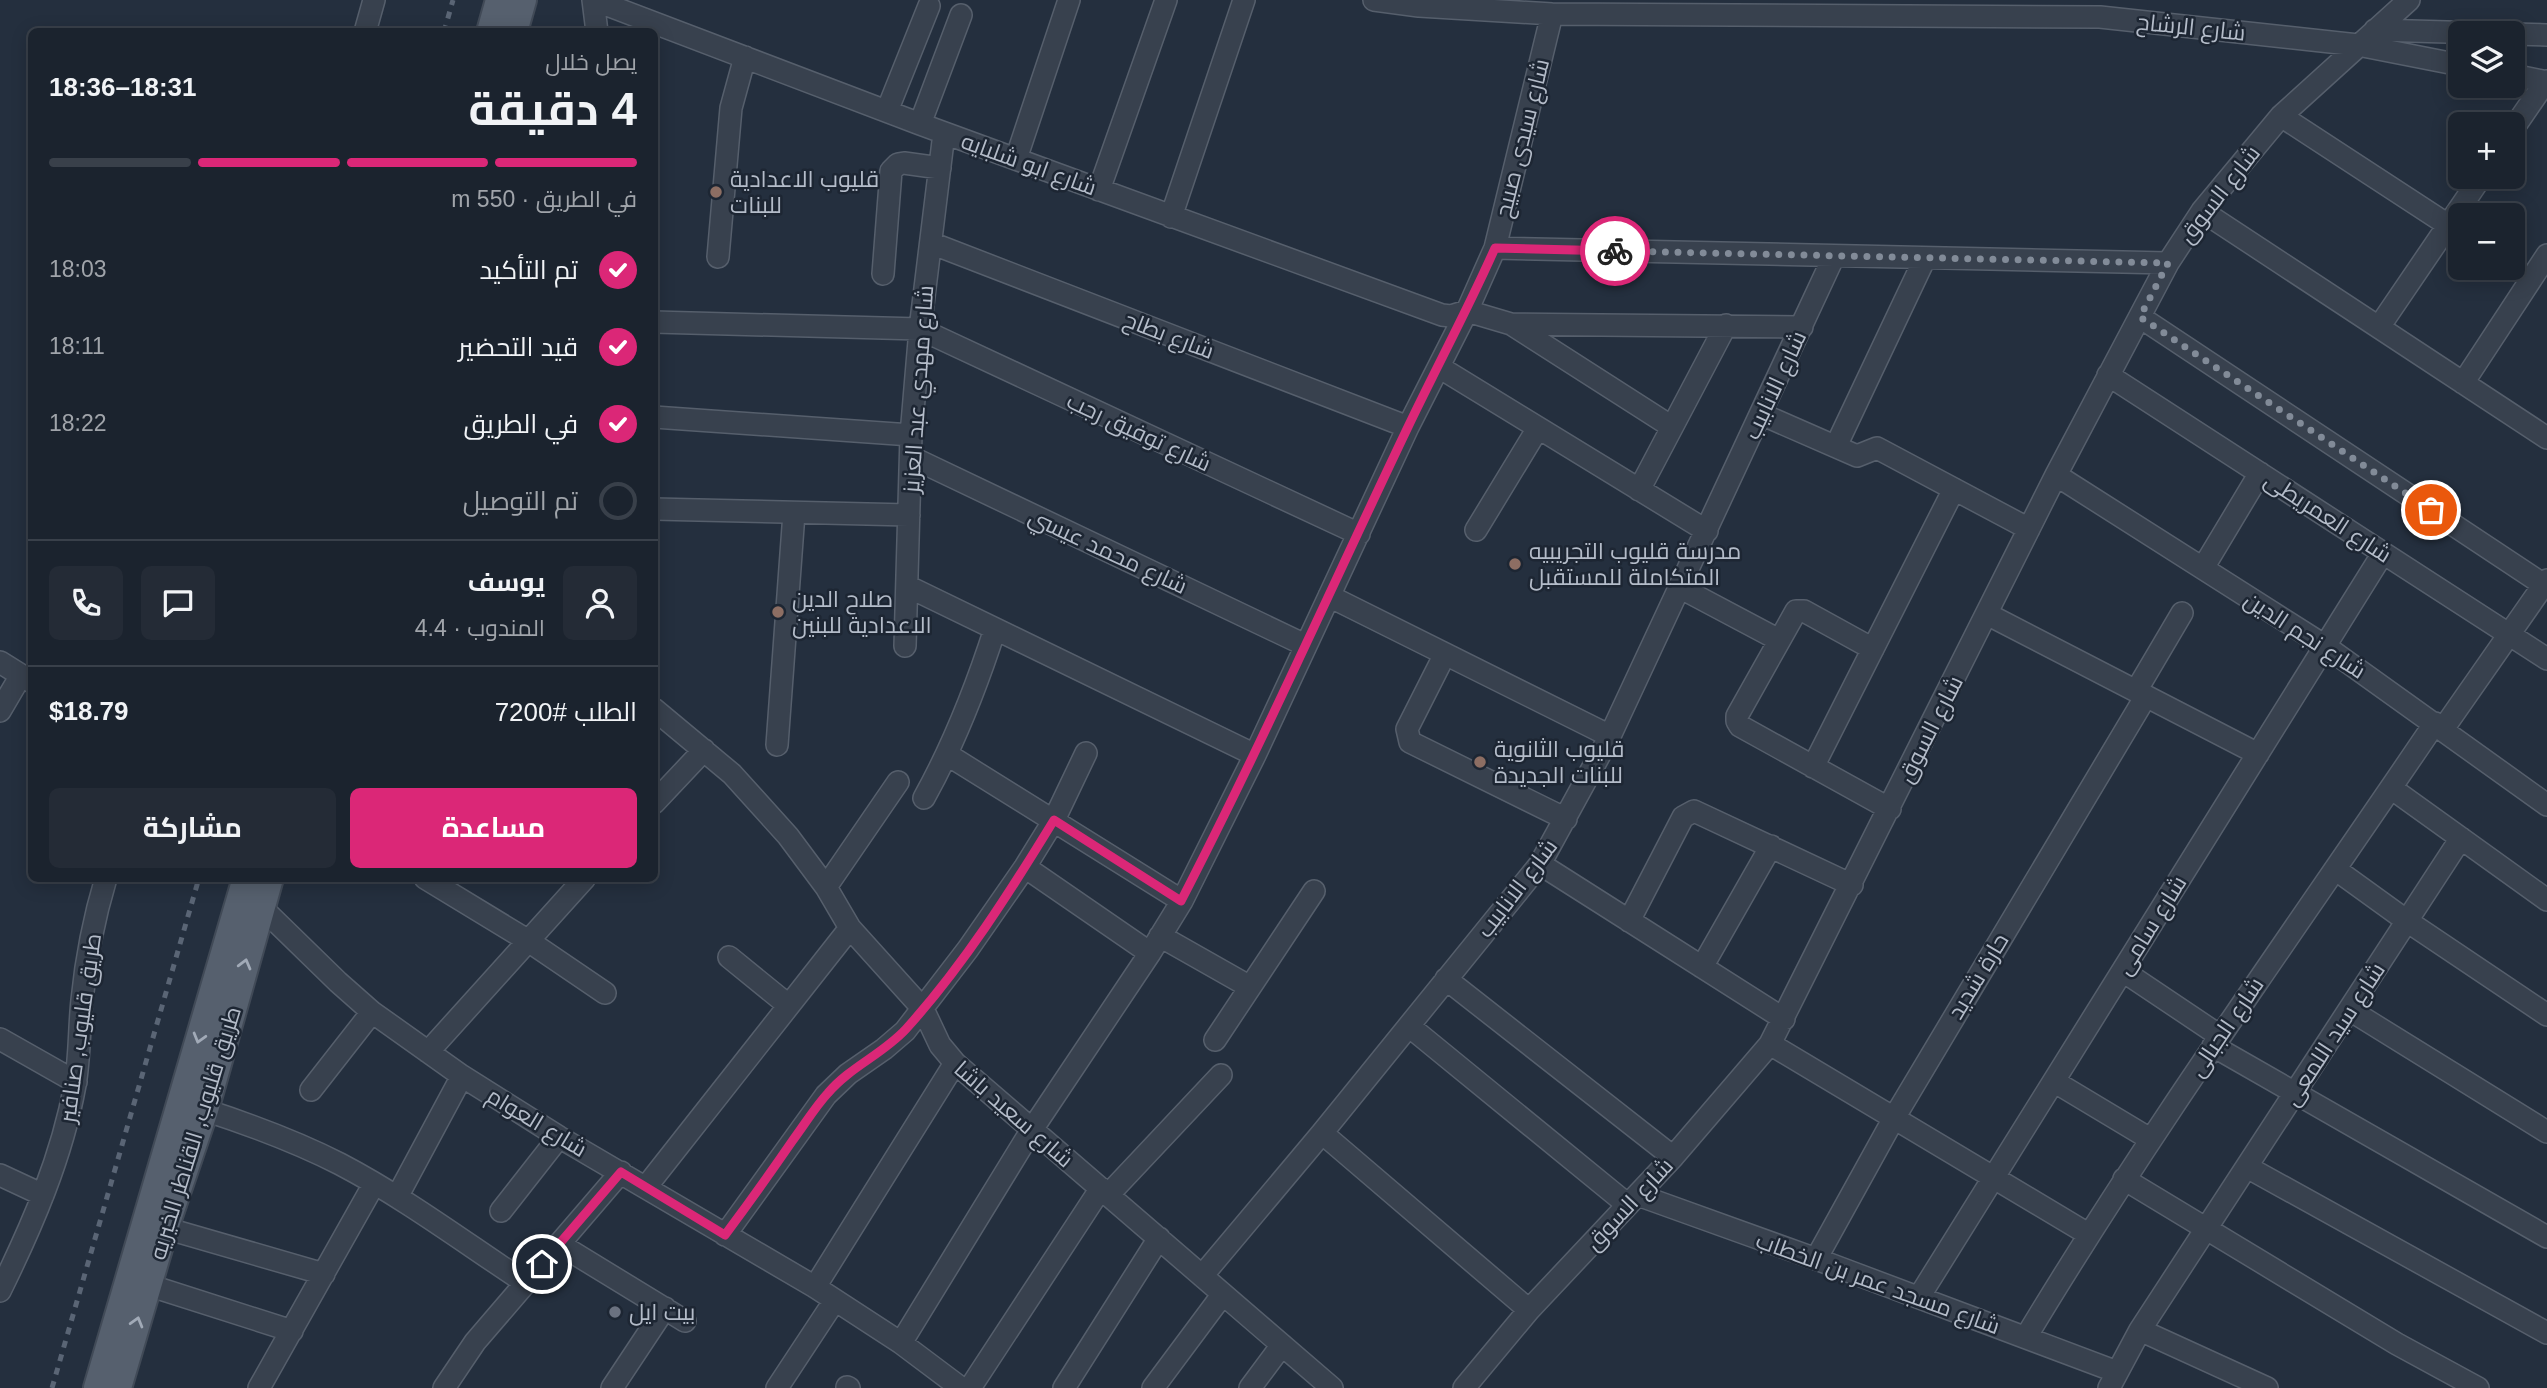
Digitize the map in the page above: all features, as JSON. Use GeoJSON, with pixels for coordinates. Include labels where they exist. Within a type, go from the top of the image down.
{"type":"FeatureCollection","features":[{"type":"Feature","properties":{"kind":"main road"},"geometry":{"type":"LineString","coordinates":[[491,28],[499,0]]}},
{"type":"Feature","properties":{"kind":"main road"},"geometry":{"type":"LineString","coordinates":[[515,28],[523,0]]}},
{"type":"Feature","properties":{"kind":"main road","name":"طريق قليوب, القناطر الخيريه"},"geometry":{"type":"LineString","coordinates":[[97,1388],[249,893],[264,882]]}},
{"type":"Feature","properties":{"kind":"main road","name":"طريق قليوب, القناطر الخيريه"},"geometry":{"type":"LineString","coordinates":[[118,1388],[165,1228],[205,1110],[249,893]]}},
{"type":"Feature","properties":{"kind":"street"},"geometry":{"type":"LineString","coordinates":[[366,28],[374,0]]}},
{"type":"Feature","properties":{"kind":"street"},"geometry":{"type":"LineString","coordinates":[[593,0],[596,28]]}},
{"type":"Feature","properties":{"kind":"street","name":"شارع ابو شلبايه"},"geometry":{"type":"LineString","coordinates":[[593,0],[944,133],[1442,315],[1451,316],[1467,311],[1511,324]]}},
{"type":"Feature","properties":{"kind":"street"},"geometry":{"type":"LineString","coordinates":[[1016,159],[1069,0]]}},
{"type":"Feature","properties":{"kind":"street"},"geometry":{"type":"LineString","coordinates":[[1098,190],[1166,0]]}},
{"type":"Feature","properties":{"kind":"street"},"geometry":{"type":"LineString","coordinates":[[1171,217],[1244,0]]}},
{"type":"Feature","properties":{"kind":"street","name":"شارع الرشاح"},"geometry":{"type":"LineString","coordinates":[[1374,0],[1419,6],[1552,14],[2106,8],[2358,45],[2448,63]]}},
{"type":"Feature","properties":{"kind":"street","name":"شارع السوق"},"geometry":{"type":"LineString","coordinates":[[1464,1388],[1529,1310],[1673,1157],[1770,1044],[2056,475],[2168,263],[2202,211],[2281,116],[2409,0]]}},
{"type":"Feature","properties":{"kind":"street"},"geometry":{"type":"LineString","coordinates":[[887,111],[929,6]]}},
{"type":"Feature","properties":{"kind":"street","name":"شارع سيدى صبيح"},"geometry":{"type":"LineString","coordinates":[[901,1343],[1031,1130],[1181,901],[1255,755],[1495,248],[1552,14]]}},
{"type":"Feature","properties":{"kind":"street"},"geometry":{"type":"LineString","coordinates":[[920,124],[961,15]]}},
{"type":"Feature","properties":{"kind":"street"},"geometry":{"type":"LineString","coordinates":[[2375,30],[2448,32]]}},
{"type":"Feature","properties":{"kind":"street"},"geometry":{"type":"LineString","coordinates":[[2525,34],[2547,35]]}},
{"type":"Feature","properties":{"kind":"street"},"geometry":{"type":"LineString","coordinates":[[718,257],[728,125],[734,90],[746,57]]}},
{"type":"Feature","properties":{"kind":"street"},"geometry":{"type":"LineString","coordinates":[[2525,77],[2546,81],[2525,112]]}},
{"type":"Feature","properties":{"kind":"street"},"geometry":{"type":"LineString","coordinates":[[2281,116],[2448,225],[2379,327]]}},
{"type":"Feature","properties":{"kind":"street","name":"شارع مهدي عبد العزيز"},"geometry":{"type":"LineString","coordinates":[[905,646],[911,435],[920,330],[944,133]]}},
{"type":"Feature","properties":{"kind":"street"},"geometry":{"type":"LineString","coordinates":[[883,274],[891,171],[898,164],[904,163],[940,168]]}},
{"type":"Feature","properties":{"kind":"street"},"geometry":{"type":"LineString","coordinates":[[2202,211],[2547,439]]}},
{"type":"Feature","properties":{"kind":"street","name":"شارع بطاح"},"geometry":{"type":"LineString","coordinates":[[930,243],[1408,427]]}},
{"type":"Feature","properties":{"kind":"street"},"geometry":{"type":"LineString","coordinates":[[1495,248],[2168,263]]}},
{"type":"Feature","properties":{"kind":"street"},"geometry":{"type":"LineString","coordinates":[[2463,383],[2547,255]]}},
{"type":"Feature","properties":{"kind":"street","name":"شارع الانابيب"},"geometry":{"type":"LineString","coordinates":[[1202,1276],[1540,864],[1610,736],[1834,256]]}},
{"type":"Feature","properties":{"kind":"street"},"geometry":{"type":"LineString","coordinates":[[1836,446],[1925,258]]}},
{"type":"Feature","properties":{"kind":"street"},"geometry":{"type":"LineString","coordinates":[[2140,317],[2546,584]]}},
{"type":"Feature","properties":{"kind":"street"},"geometry":{"type":"LineString","coordinates":[[658,322],[920,330]]}},
{"type":"Feature","properties":{"kind":"street"},"geometry":{"type":"LineString","coordinates":[[1511,324],[1801,327]]}},
{"type":"Feature","properties":{"kind":"street"},"geometry":{"type":"LineString","coordinates":[[1511,324],[1672,427]]}},
{"type":"Feature","properties":{"kind":"street"},"geometry":{"type":"LineString","coordinates":[[1639,490],[1726,325]]}},
{"type":"Feature","properties":{"kind":"street","name":"شارع توفيق رجب"},"geometry":{"type":"LineString","coordinates":[[920,330],[1359,534]]}},
{"type":"Feature","properties":{"kind":"street"},"geometry":{"type":"LineString","coordinates":[[1438,367],[1707,531]]}},
{"type":"Feature","properties":{"kind":"street","name":"شارع العمريطى"},"geometry":{"type":"LineString","coordinates":[[2108,375],[2547,659]]}},
{"type":"Feature","properties":{"kind":"street"},"geometry":{"type":"LineString","coordinates":[[1761,414],[1857,456],[1877,448],[2029,530]]}},
{"type":"Feature","properties":{"kind":"street"},"geometry":{"type":"LineString","coordinates":[[658,417],[911,435]]}},
{"type":"Feature","properties":{"kind":"street"},"geometry":{"type":"LineString","coordinates":[[1476,530],[1538,428]]}},
{"type":"Feature","properties":{"kind":"street","name":"شارع محمد عيسي"},"geometry":{"type":"LineString","coordinates":[[911,457],[1306,645]]}},
{"type":"Feature","properties":{"kind":"street"},"geometry":{"type":"LineString","coordinates":[[2203,568],[2260,473]]}},
{"type":"Feature","properties":{"kind":"street","name":"شارع نجم الدين"},"geometry":{"type":"LineString","coordinates":[[2056,475],[2325,646],[2547,805]]}},
{"type":"Feature","properties":{"kind":"street"},"geometry":{"type":"LineString","coordinates":[[1813,766],[1954,489]]}},
{"type":"Feature","properties":{"kind":"street"},"geometry":{"type":"LineString","coordinates":[[658,509],[909,515]]}},
{"type":"Feature","properties":{"kind":"street"},"geometry":{"type":"LineString","coordinates":[[777,745],[794,513]]}},
{"type":"Feature","properties":{"kind":"street","name":"شارع سامى"},"geometry":{"type":"LineString","coordinates":[[1919,1297],[2383,553]]}},
{"type":"Feature","properties":{"kind":"street","name":"شارع الجبالى"},"geometry":{"type":"LineString","coordinates":[[2026,1337],[2088,1234],[2216,1041],[2391,788],[2546,584]]}},
{"type":"Feature","properties":{"kind":"street"},"geometry":{"type":"LineString","coordinates":[[907,586],[1255,755]]}},
{"type":"Feature","properties":{"kind":"street"},"geometry":{"type":"LineString","coordinates":[[1681,588],[1779,640]]}},
{"type":"Feature","properties":{"kind":"street"},"geometry":{"type":"LineString","coordinates":[[1329,596],[1610,736]]}},
{"type":"Feature","properties":{"kind":"street"},"geometry":{"type":"LineString","coordinates":[[1873,649],[1801,611],[1794,613],[1737,716],[1737,723],[1890,809]]}},
{"type":"Feature","properties":{"kind":"street","name":"حارة شديد"},"geometry":{"type":"LineString","coordinates":[[1816,1259],[1894,1118],[2141,694],[2182,613]]}},
{"type":"Feature","properties":{"kind":"street"},"geometry":{"type":"LineString","coordinates":[[1987,614],[2258,754]]}},
{"type":"Feature","properties":{"kind":"street"},"geometry":{"type":"LineString","coordinates":[[924,798],[971,702],[995,629]]}},
{"type":"Feature","properties":{"kind":"street"},"geometry":{"type":"LineString","coordinates":[[1445,654],[1407,729],[1410,742],[1566,819]]}},
{"type":"Feature","properties":{"kind":"street"},"geometry":{"type":"LineString","coordinates":[[0,662],[26,680],[0,710]]}},
{"type":"Feature","properties":{"kind":"street","name":"شارع سعيد باشا"},"geometry":{"type":"LineString","coordinates":[[658,712],[704,750],[760,804],[795,845],[826,887],[850,928],[923,1009],[940,1045],[955,1063],[1332,1388]]}},
{"type":"Feature","properties":{"kind":"street"},"geometry":{"type":"LineString","coordinates":[[658,799],[704,750]]}},
{"type":"Feature","properties":{"kind":"street"},"geometry":{"type":"LineString","coordinates":[[725,1235],[826,1095],[848,1074],[905,1031],[968,949],[1054,820],[1086,753]]}},
{"type":"Feature","properties":{"kind":"street"},"geometry":{"type":"LineString","coordinates":[[947,755],[1181,901]]}},
{"type":"Feature","properties":{"kind":"street"},"geometry":{"type":"LineString","coordinates":[[826,887],[898,782]]}},
{"type":"Feature","properties":{"kind":"street"},"geometry":{"type":"LineString","coordinates":[[2391,788],[2547,900]]}},
{"type":"Feature","properties":{"kind":"street"},"geometry":{"type":"LineString","coordinates":[[1629,921],[1683,817],[1690,811],[1699,811],[1852,885]]}},
{"type":"Feature","properties":{"kind":"street","name":"شارع سيد اللمعى"},"geometry":{"type":"LineString","coordinates":[[2113,1380],[2140,1330],[2461,838]]}},
{"type":"Feature","properties":{"kind":"street"},"geometry":{"type":"LineString","coordinates":[[1702,967],[1771,846]]}},
{"type":"Feature","properties":{"kind":"street"},"geometry":{"type":"LineString","coordinates":[[1540,864],[1784,1019]]}},
{"type":"Feature","properties":{"kind":"street"},"geometry":{"type":"LineString","coordinates":[[1025,867],[1155,944],[1250,987]]}},
{"type":"Feature","properties":{"kind":"street"},"geometry":{"type":"LineString","coordinates":[[2335,869],[2547,1015]]}},
{"type":"Feature","properties":{"kind":"street","name":"طريق قليوب, صنافير"},"geometry":{"type":"LineString","coordinates":[[0,1291],[43,1195],[58,1154],[76,1082],[82,998],[91,937],[105,882]]}},
{"type":"Feature","properties":{"kind":"street"},"geometry":{"type":"LineString","coordinates":[[432,882],[527,940],[605,993]]}},
{"type":"Feature","properties":{"kind":"street"},"geometry":{"type":"LineString","coordinates":[[428,1052],[581,882]]}},
{"type":"Feature","properties":{"kind":"street"},"geometry":{"type":"LineString","coordinates":[[1214,1040],[1314,891]]}},
{"type":"Feature","properties":{"kind":"street","name":"شارع العوام"},"geometry":{"type":"LineString","coordinates":[[249,893],[372,1012],[462,1076],[559,1137],[815,1287],[901,1343],[951,1385]]}},
{"type":"Feature","properties":{"kind":"street"},"geometry":{"type":"LineString","coordinates":[[646,1187],[850,928]]}},
{"type":"Feature","properties":{"kind":"street"},"geometry":{"type":"LineString","coordinates":[[729,957],[788,1005]]}},
{"type":"Feature","properties":{"kind":"street"},"geometry":{"type":"LineString","coordinates":[[2123,971],[2216,1041],[2296,1092],[2547,1237]]}},
{"type":"Feature","properties":{"kind":"street"},"geometry":{"type":"LineString","coordinates":[[1446,979],[1673,1157]]}},
{"type":"Feature","properties":{"kind":"street"},"geometry":{"type":"LineString","coordinates":[[2350,1010],[2547,1132]]}},
{"type":"Feature","properties":{"kind":"street"},"geometry":{"type":"LineString","coordinates":[[311,1090],[372,1012]]}},
{"type":"Feature","properties":{"kind":"street","name":"شارع مسجد عمر بن الخطاب"},"geometry":{"type":"LineString","coordinates":[[1409,1026],[1633,1200],[1816,1259],[2026,1337],[2113,1380]]}},
{"type":"Feature","properties":{"kind":"street"},"geometry":{"type":"LineString","coordinates":[[0,1039],[76,1082]]}},
{"type":"Feature","properties":{"kind":"street"},"geometry":{"type":"LineString","coordinates":[[1770,1044],[2088,1234]]}},
{"type":"Feature","properties":{"kind":"street"},"geometry":{"type":"LineString","coordinates":[[815,1287],[955,1063]]}},
{"type":"Feature","properties":{"kind":"street"},"geometry":{"type":"LineString","coordinates":[[970,1388],[1104,1192],[1221,1075]]}},
{"type":"Feature","properties":{"kind":"street"},"geometry":{"type":"LineString","coordinates":[[397,1197],[462,1076]]}},
{"type":"Feature","properties":{"kind":"street"},"geometry":{"type":"LineString","coordinates":[[2054,1082],[2150,1139]]}},
{"type":"Feature","properties":{"kind":"street"},"geometry":{"type":"LineString","coordinates":[[205,1110],[297,1144],[374,1184],[526,1283]]}},
{"type":"Feature","properties":{"kind":"street"},"geometry":{"type":"LineString","coordinates":[[1322,1133],[1529,1310]]}},
{"type":"Feature","properties":{"kind":"street"},"geometry":{"type":"LineString","coordinates":[[501,1211],[559,1137]]}},
{"type":"Feature","properties":{"kind":"street"},"geometry":{"type":"LineString","coordinates":[[2247,1167],[2547,1333]]}},
{"type":"Feature","properties":{"kind":"street"},"geometry":{"type":"LineString","coordinates":[[444,1388],[475,1342],[621,1172]]}},
{"type":"Feature","properties":{"kind":"street"},"geometry":{"type":"LineString","coordinates":[[0,1175],[43,1195]]}},
{"type":"Feature","properties":{"kind":"street"},"geometry":{"type":"LineString","coordinates":[[2124,1179],[2398,1344],[2478,1388]]}},
{"type":"Feature","properties":{"kind":"street"},"geometry":{"type":"LineString","coordinates":[[260,1388],[374,1184]]}},
{"type":"Feature","properties":{"kind":"street"},"geometry":{"type":"LineString","coordinates":[[165,1228],[324,1274]]}},
{"type":"Feature","properties":{"kind":"street"},"geometry":{"type":"LineString","coordinates":[[1064,1388],[1159,1238]]}},
{"type":"Feature","properties":{"kind":"street"},"geometry":{"type":"LineString","coordinates":[[559,1244],[685,1321]]}},
{"type":"Feature","properties":{"kind":"street"},"geometry":{"type":"LineString","coordinates":[[148,1285],[292,1331]]}},
{"type":"Feature","properties":{"kind":"street"},"geometry":{"type":"LineString","coordinates":[[1153,1388],[1223,1294]]}},
{"type":"Feature","properties":{"kind":"street"},"geometry":{"type":"LineString","coordinates":[[777,1388],[835,1300]]}},
{"type":"Feature","properties":{"kind":"street"},"geometry":{"type":"LineString","coordinates":[[612,1388],[665,1308]]}},
{"type":"Feature","properties":{"kind":"street"},"geometry":{"type":"LineString","coordinates":[[2140,1330],[2267,1388]]}},
{"type":"Feature","properties":{"kind":"street"},"geometry":{"type":"LineString","coordinates":[[1250,1388],[1282,1345]]}},
{"type":"Feature","properties":{"kind":"railway"},"geometry":{"type":"LineString","coordinates":[[445,28],[453,0]]}},
{"type":"Feature","properties":{"kind":"railway"},"geometry":{"type":"LineString","coordinates":[[52,1388],[198,882]]}},
{"type":"Feature","properties":{"kind":"way so far"},"geometry":{"type":"LineString","coordinates":[[1615,251],[2168,263],[2140,317],[2431,510]]}},
{"type":"Feature","properties":{"kind":"place","name":"قليوب الاعدادية للبنات"},"geometry":{"type":"Point","coordinates":[716,192]}},
{"type":"Feature","properties":{"kind":"place","name":"مدرسة قليوب التجريبيه المتكاملة للمستقبل"},"geometry":{"type":"Point","coordinates":[1515,564]}},
{"type":"Feature","properties":{"kind":"place","name":"صلاح الدين الاعدادية للبنين"},"geometry":{"type":"Point","coordinates":[778,612]}},
{"type":"Feature","properties":{"kind":"place","name":"قليوب الثانوية للبنات الجديدة"},"geometry":{"type":"Point","coordinates":[1480,762]}},
{"type":"Feature","properties":{"kind":"place","name":"بيت ايل"},"geometry":{"type":"Point","coordinates":[615,1312]}},
{"type":"Feature","properties":{"kind":"route"},"geometry":{"type":"LineString","coordinates":[[542,1264],[621,1172],[725,1235],[836,1083],[884,1049],[905,1031],[923,1009],[1025,867],[1054,820],[1181,901],[1255,755],[1495,248],[1615,251]]}}]}
